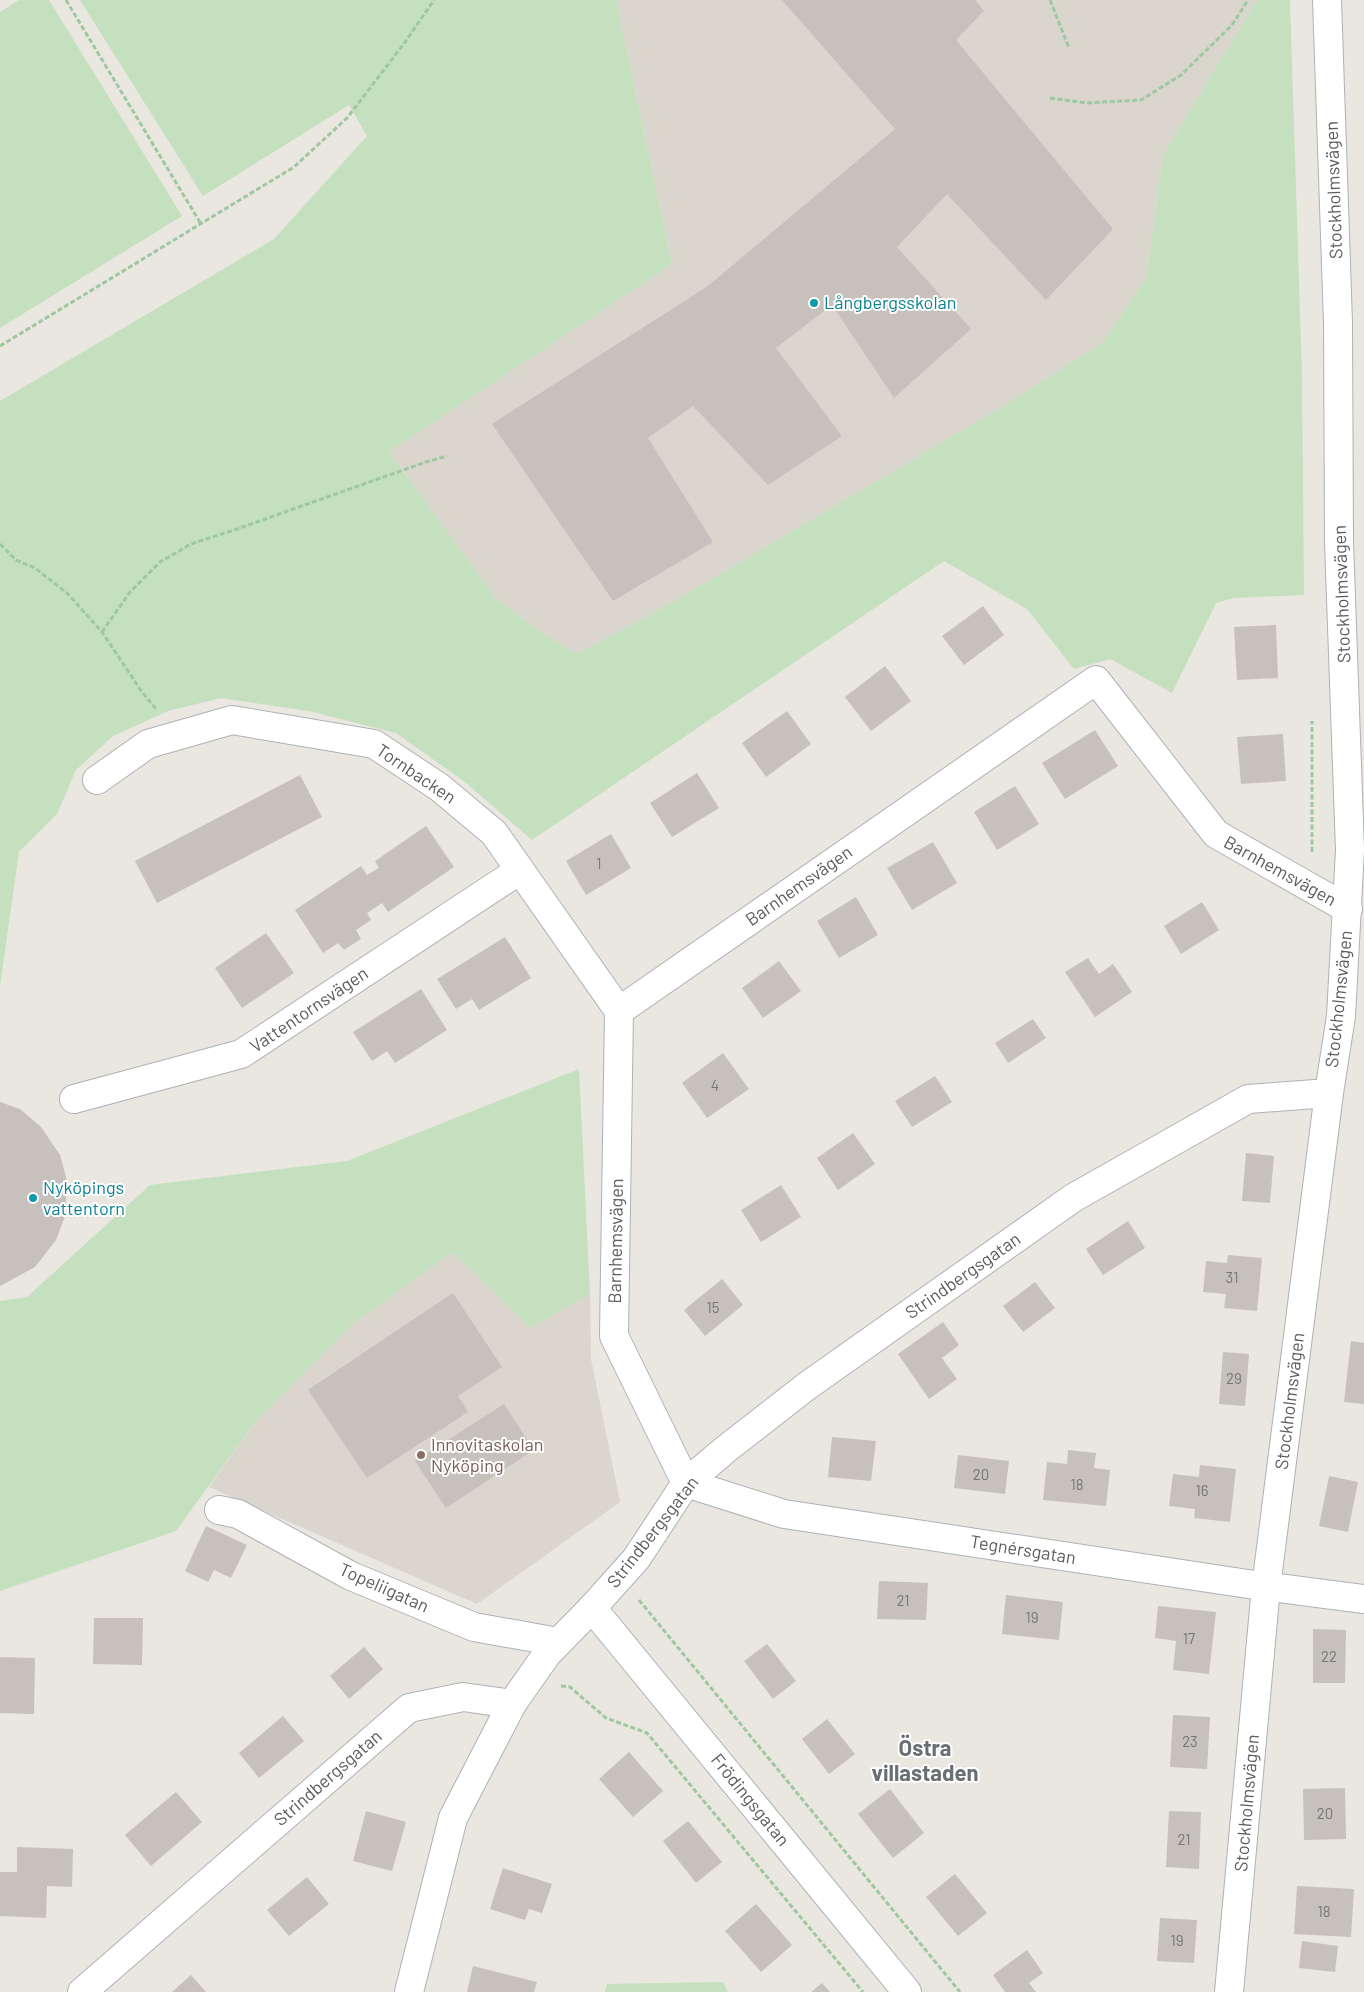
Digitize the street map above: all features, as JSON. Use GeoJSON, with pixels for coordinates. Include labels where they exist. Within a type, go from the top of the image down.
{"type":"FeatureCollection","features":[{"type":"Feature","properties":{"kind":"street","name":"Stockholmsvägen"},"geometry":{"type":"LineString","coordinates":[[1229,1992],[1266,1586],[1329,1092],[1353,1020],[1348,909],[1357,855],[1356,764],[1339,542],[1338,323],[1327,0]]}},
{"type":"Feature","properties":{"kind":"street","name":"Barnhemsvägen"},"geometry":{"type":"LineString","coordinates":[[686,1483],[614,1336],[619,1011],[1096,680],[1216,834],[1348,909]]}},
{"type":"Feature","properties":{"kind":"street","name":"Tornbacken"},"geometry":{"type":"LineString","coordinates":[[96,780],[148,744],[232,720],[374,744],[439,787],[494,833],[619,1011]]}},
{"type":"Feature","properties":{"kind":"street","name":"Vattentornsvägen"},"geometry":{"type":"LineString","coordinates":[[74,1099],[242,1054],[520,870]]}},
{"type":"Feature","properties":{"kind":"street","name":"Strindbergsgatan"},"geometry":{"type":"LineString","coordinates":[[82,1992],[409,1708],[463,1697],[512,1704],[547,1654],[636,1559],[686,1483],[726,1449],[807,1386],[1073,1198],[1248,1099],[1329,1092]]}},
{"type":"Feature","properties":{"kind":"street","name":"Tegnérsgatan"},"geometry":{"type":"LineString","coordinates":[[686,1483],[784,1514],[1364,1599]]}},
{"type":"Feature","properties":{"kind":"street","name":"Topeliigatan"},"geometry":{"type":"LineString","coordinates":[[219,1510],[238,1514],[351,1576],[474,1627],[558,1642]]}},
{"type":"Feature","properties":{"kind":"street","name":"Frödingsgatan"},"geometry":{"type":"LineString","coordinates":[[592,1608],[907,1992]]}},
{"type":"Feature","properties":{"kind":"street"},"geometry":{"type":"LineString","coordinates":[[409,1992],[454,1818],[512,1704]]}},
{"type":"Feature","properties":{"kind":"path"},"geometry":{"type":"LineString","coordinates":[[66,0],[201,224]]}},
{"type":"Feature","properties":{"kind":"path"},"geometry":{"type":"LineString","coordinates":[[0,346],[294,167],[347,118],[403,45],[434,0]]}},
{"type":"Feature","properties":{"kind":"path"},"geometry":{"type":"LineString","coordinates":[[1050,0],[1069,48]]}},
{"type":"Feature","properties":{"kind":"path"},"geometry":{"type":"LineString","coordinates":[[1050,98],[1086,103],[1141,100],[1181,75],[1232,24],[1248,0]]}},
{"type":"Feature","properties":{"kind":"path"},"geometry":{"type":"LineString","coordinates":[[102,632],[130,592],[160,562],[191,544],[237,530],[426,462],[448,456]]}},
{"type":"Feature","properties":{"kind":"path"},"geometry":{"type":"LineString","coordinates":[[0,544],[16,560],[35,568],[68,594],[102,632],[142,692],[178,735]]}},
{"type":"Feature","properties":{"kind":"path"},"geometry":{"type":"LineString","coordinates":[[1312,720],[1311,849],[1320,894]]}},
{"type":"Feature","properties":{"kind":"path"},"geometry":{"type":"LineString","coordinates":[[620,1577],[960,1992]]}},
{"type":"Feature","properties":{"kind":"path"},"geometry":{"type":"LineString","coordinates":[[529,1681],[570,1687],[606,1718],[647,1733],[863,1992]]}},
{"type":"Feature","properties":{"kind":"shaded area"},"geometry":{"type":"Polygon","coordinates":[[[616,0],[1257,0],[1163,155],[1146,278],[1103,342],[1013,400],[680,598],[577,654],[538,630],[497,600],[389,452],[672,264],[616,0]]]}},
{"type":"Feature","properties":{"kind":"shaded area","name":"Innovitaskolan Nyköping"},"geometry":{"type":"Polygon","coordinates":[[[453,1252],[530,1328],[590,1294],[591,1359],[620,1502],[477,1604],[209,1487],[255,1422],[351,1325],[453,1252]]]}},
{"type":"Feature","properties":{"kind":"green space"},"geometry":{"type":"Polygon","coordinates":[[[19,0],[49,0],[182,216],[0,328],[0,12],[19,0]]]}},
{"type":"Feature","properties":{"kind":"green space"},"geometry":{"type":"Polygon","coordinates":[[[80,0],[616,0],[672,264],[389,452],[497,600],[538,630],[577,654],[680,598],[1013,400],[1103,342],[1146,278],[1163,155],[1257,0],[1290,0],[1302,376],[1304,595],[1234,598],[1216,603],[1172,693],[1110,659],[1074,669],[1027,609],[944,561],[532,840],[465,782],[396,733],[309,711],[221,698],[168,711],[113,736],[76,770],[57,814],[19,852],[0,986],[0,401],[274,239],[367,136],[349,105],[203,196],[80,0]]]}},
{"type":"Feature","properties":{"kind":"green space"},"geometry":{"type":"Polygon","coordinates":[[[579,1069],[590,1294],[530,1328],[453,1252],[351,1325],[255,1422],[176,1531],[0,1591],[0,1301],[27,1297],[150,1185],[347,1161],[579,1069]]]}},
{"type":"Feature","properties":{"kind":"green space"},"geometry":{"type":"Polygon","coordinates":[[[723,1982],[728,1992],[605,1992],[607,1984],[723,1982]]]}},
{"type":"Feature","properties":{"kind":"building","name":"Långbergsskolan"},"geometry":{"type":"Polygon","coordinates":[[[782,0],[975,0],[984,11],[956,40],[1113,229],[1046,300],[947,194],[897,247],[971,329],[894,398],[832,305],[776,348],[842,436],[768,485],[693,406],[648,438],[713,542],[613,601],[492,424],[708,286],[895,129],[782,0]]]}},
{"type":"Feature","properties":{"kind":"building"},"geometry":{"type":"Polygon","coordinates":[[[983,606],[1004,635],[964,665],[942,636],[983,606]]]}},
{"type":"Feature","properties":{"kind":"building"},"geometry":{"type":"Polygon","coordinates":[[[1276,625],[1278,678],[1237,680],[1234,627],[1276,625]]]}},
{"type":"Feature","properties":{"kind":"building"},"geometry":{"type":"Polygon","coordinates":[[[885,666],[911,701],[871,731],[845,697],[885,666]]]}},
{"type":"Feature","properties":{"kind":"building"},"geometry":{"type":"Polygon","coordinates":[[[787,711],[811,744],[766,777],[742,743],[787,711]]]}},
{"type":"Feature","properties":{"kind":"building"},"geometry":{"type":"Polygon","coordinates":[[[1095,730],[1118,766],[1065,799],[1042,763],[1095,730]]]}},
{"type":"Feature","properties":{"kind":"building"},"geometry":{"type":"Polygon","coordinates":[[[1283,734],[1286,781],[1241,784],[1237,737],[1283,734]]]}},
{"type":"Feature","properties":{"kind":"building"},"geometry":{"type":"Polygon","coordinates":[[[697,773],[719,808],[672,837],[650,803],[697,773]]]}},
{"type":"Feature","properties":{"kind":"building"},"geometry":{"type":"Polygon","coordinates":[[[300,775],[322,817],[157,903],[135,861],[300,775]]]}},
{"type":"Feature","properties":{"kind":"building"},"geometry":{"type":"Polygon","coordinates":[[[1015,786],[1039,824],[997,850],[974,812],[1015,786]]]}},
{"type":"Feature","properties":{"kind":"building"},"geometry":{"type":"Polygon","coordinates":[[[426,826],[454,867],[388,912],[382,903],[367,913],[371,920],[356,930],[361,939],[344,950],[338,943],[323,953],[295,910],[361,866],[367,875],[379,868],[375,861],[426,826]]]}},
{"type":"Feature","properties":{"kind":"building"},"geometry":{"type":"Polygon","coordinates":[[[611,834],[631,868],[586,895],[566,861],[611,834]]]}},
{"type":"Feature","properties":{"kind":"building"},"geometry":{"type":"Polygon","coordinates":[[[933,842],[957,883],[912,910],[887,868],[933,842]]]}},
{"type":"Feature","properties":{"kind":"building"},"geometry":{"type":"Polygon","coordinates":[[[856,897],[878,935],[839,958],[817,921],[856,897]]]}},
{"type":"Feature","properties":{"kind":"building"},"geometry":{"type":"Polygon","coordinates":[[[1202,902],[1219,930],[1181,954],[1164,926],[1202,902]]]}},
{"type":"Feature","properties":{"kind":"building"},"geometry":{"type":"Polygon","coordinates":[[[266,933],[294,973],[242,1008],[215,968],[266,933]]]}},
{"type":"Feature","properties":{"kind":"building"},"geometry":{"type":"Polygon","coordinates":[[[505,937],[531,978],[479,1010],[472,999],[456,1009],[437,979],[505,937]]]}},
{"type":"Feature","properties":{"kind":"building"},"geometry":{"type":"Polygon","coordinates":[[[1088,958],[1099,974],[1113,964],[1132,992],[1095,1017],[1065,972],[1088,958]]]}},
{"type":"Feature","properties":{"kind":"building"},"geometry":{"type":"Polygon","coordinates":[[[779,961],[801,991],[763,1018],[742,988],[779,961]]]}},
{"type":"Feature","properties":{"kind":"building"},"geometry":{"type":"Polygon","coordinates":[[[421,989],[447,1030],[395,1063],[387,1051],[372,1061],[353,1032],[421,989]]]}},
{"type":"Feature","properties":{"kind":"building"},"geometry":{"type":"Polygon","coordinates":[[[1033,1019],[1046,1038],[1008,1063],[995,1043],[1033,1019]]]}},
{"type":"Feature","properties":{"kind":"building"},"geometry":{"type":"Polygon","coordinates":[[[723,1053],[749,1089],[707,1118],[682,1083],[723,1053]]]}},
{"type":"Feature","properties":{"kind":"building"},"geometry":{"type":"Polygon","coordinates":[[[935,1076],[952,1102],[912,1127],[895,1101],[935,1076]]]}},
{"type":"Feature","properties":{"kind":"building","name":"Nyköpings vattentorn"},"geometry":{"type":"Polygon","coordinates":[[[0,1102],[20,1109],[41,1127],[60,1155],[67,1181],[65,1216],[56,1240],[35,1267],[0,1286],[0,1102]]]}},
{"type":"Feature","properties":{"kind":"building"},"geometry":{"type":"Polygon","coordinates":[[[853,1133],[875,1164],[838,1190],[817,1158],[853,1133]]]}},
{"type":"Feature","properties":{"kind":"building"},"geometry":{"type":"Polygon","coordinates":[[[1246,1153],[1274,1156],[1270,1203],[1242,1201],[1246,1153]]]}},
{"type":"Feature","properties":{"kind":"building"},"geometry":{"type":"Polygon","coordinates":[[[781,1185],[801,1217],[761,1242],[741,1210],[781,1185]]]}},
{"type":"Feature","properties":{"kind":"building"},"geometry":{"type":"Polygon","coordinates":[[[1128,1221],[1145,1248],[1103,1275],[1086,1249],[1128,1221]]]}},
{"type":"Feature","properties":{"kind":"building"},"geometry":{"type":"Polygon","coordinates":[[[1228,1255],[1262,1258],[1257,1311],[1224,1308],[1226,1294],[1203,1292],[1206,1261],[1227,1263],[1228,1255]]]}},
{"type":"Feature","properties":{"kind":"building"},"geometry":{"type":"Polygon","coordinates":[[[722,1279],[743,1305],[705,1336],[684,1310],[722,1279]]]}},
{"type":"Feature","properties":{"kind":"building"},"geometry":{"type":"Polygon","coordinates":[[[1035,1282],[1055,1308],[1023,1332],[1003,1306],[1035,1282]]]}},
{"type":"Feature","properties":{"kind":"building"},"geometry":{"type":"Polygon","coordinates":[[[453,1293],[502,1367],[458,1396],[468,1412],[367,1478],[308,1390],[453,1293]]]}},
{"type":"Feature","properties":{"kind":"building"},"geometry":{"type":"Polygon","coordinates":[[[943,1322],[959,1345],[942,1358],[957,1379],[929,1399],[898,1354],[943,1322]]]}},
{"type":"Feature","properties":{"kind":"building"},"geometry":{"type":"Polygon","coordinates":[[[1351,1341],[1364,1343],[1364,1404],[1344,1402],[1351,1341]]]}},
{"type":"Feature","properties":{"kind":"building"},"geometry":{"type":"Polygon","coordinates":[[[1223,1352],[1249,1354],[1245,1406],[1219,1404],[1223,1352]]]}},
{"type":"Feature","properties":{"kind":"building"},"geometry":{"type":"Polygon","coordinates":[[[504,1404],[534,1450],[446,1508],[415,1461],[504,1404]]]}},
{"type":"Feature","properties":{"kind":"building"},"geometry":{"type":"Polygon","coordinates":[[[832,1437],[876,1441],[871,1481],[828,1477],[832,1437]]]}},
{"type":"Feature","properties":{"kind":"building"},"geometry":{"type":"Polygon","coordinates":[[[1068,1450],[1096,1453],[1094,1468],[1110,1470],[1106,1506],[1043,1500],[1047,1462],[1067,1464],[1068,1450]]]}},
{"type":"Feature","properties":{"kind":"building"},"geometry":{"type":"Polygon","coordinates":[[[958,1455],[1009,1461],[1005,1494],[954,1488],[958,1455]]]}},
{"type":"Feature","properties":{"kind":"building"},"geometry":{"type":"Polygon","coordinates":[[[1200,1465],[1236,1469],[1230,1522],[1194,1518],[1195,1509],[1169,1506],[1173,1474],[1199,1477],[1200,1465]]]}},
{"type":"Feature","properties":{"kind":"building"},"geometry":{"type":"Polygon","coordinates":[[[1329,1476],[1358,1482],[1348,1532],[1319,1526],[1329,1476]]]}},
{"type":"Feature","properties":{"kind":"building"},"geometry":{"type":"Polygon","coordinates":[[[206,1526],[247,1545],[231,1578],[214,1570],[208,1582],[185,1571],[206,1526]]]}},
{"type":"Feature","properties":{"kind":"building"},"geometry":{"type":"Polygon","coordinates":[[[879,1581],[928,1583],[926,1620],[877,1619],[879,1581]]]}},
{"type":"Feature","properties":{"kind":"building"},"geometry":{"type":"Polygon","coordinates":[[[1006,1595],[1063,1602],[1059,1640],[1002,1634],[1006,1595]]]}},
{"type":"Feature","properties":{"kind":"building"},"geometry":{"type":"Polygon","coordinates":[[[1158,1606],[1216,1612],[1209,1674],[1173,1670],[1176,1641],[1155,1638],[1158,1606]]]}},
{"type":"Feature","properties":{"kind":"building"},"geometry":{"type":"Polygon","coordinates":[[[94,1618],[143,1618],[142,1665],[93,1664],[94,1618]]]}},
{"type":"Feature","properties":{"kind":"building"},"geometry":{"type":"Polygon","coordinates":[[[1313,1629],[1346,1630],[1345,1683],[1313,1683],[1313,1629]]]}},
{"type":"Feature","properties":{"kind":"building"},"geometry":{"type":"Polygon","coordinates":[[[767,1644],[796,1681],[773,1699],[744,1661],[767,1644]]]}},
{"type":"Feature","properties":{"kind":"building"},"geometry":{"type":"Polygon","coordinates":[[[364,1647],[383,1669],[349,1699],[330,1676],[364,1647]]]}},
{"type":"Feature","properties":{"kind":"building"},"geometry":{"type":"Polygon","coordinates":[[[0,1657],[35,1658],[34,1714],[0,1713],[0,1657]]]}},
{"type":"Feature","properties":{"kind":"building"},"geometry":{"type":"Polygon","coordinates":[[[1173,1715],[1210,1717],[1207,1769],[1170,1767],[1173,1715]]]}},
{"type":"Feature","properties":{"kind":"building"},"geometry":{"type":"Polygon","coordinates":[[[283,1716],[304,1741],[259,1778],[239,1753],[283,1716]]]}},
{"type":"Feature","properties":{"kind":"building"},"geometry":{"type":"Polygon","coordinates":[[[827,1719],[855,1754],[829,1774],[802,1739],[827,1719]]]}},
{"type":"Feature","properties":{"kind":"building"},"geometry":{"type":"Polygon","coordinates":[[[629,1752],[663,1791],[633,1817],[599,1779],[629,1752]]]}},
{"type":"Feature","properties":{"kind":"building"},"geometry":{"type":"Polygon","coordinates":[[[1345,1788],[1346,1839],[1304,1840],[1303,1789],[1345,1788]]]}},
{"type":"Feature","properties":{"kind":"building"},"geometry":{"type":"Polygon","coordinates":[[[890,1789],[924,1833],[893,1858],[858,1814],[890,1789]]]}},
{"type":"Feature","properties":{"kind":"building"},"geometry":{"type":"Polygon","coordinates":[[[176,1792],[202,1822],[151,1866],[125,1835],[176,1792]]]}},
{"type":"Feature","properties":{"kind":"building"},"geometry":{"type":"Polygon","coordinates":[[[366,1811],[406,1822],[392,1871],[353,1861],[366,1811]]]}},
{"type":"Feature","properties":{"kind":"building"},"geometry":{"type":"Polygon","coordinates":[[[1169,1811],[1201,1812],[1199,1869],[1166,1867],[1169,1811]]]}},
{"type":"Feature","properties":{"kind":"building"},"geometry":{"type":"Polygon","coordinates":[[[688,1821],[722,1862],[696,1883],[663,1841],[688,1821]]]}},
{"type":"Feature","properties":{"kind":"building"},"geometry":{"type":"Polygon","coordinates":[[[17,1847],[73,1849],[72,1887],[47,1886],[46,1918],[0,1916],[0,1872],[17,1872],[17,1847]]]}},
{"type":"Feature","properties":{"kind":"building"},"geometry":{"type":"Polygon","coordinates":[[[503,1868],[552,1884],[542,1913],[529,1909],[525,1920],[490,1909],[503,1868]]]}},
{"type":"Feature","properties":{"kind":"building"},"geometry":{"type":"Polygon","coordinates":[[[955,1874],[987,1913],[958,1936],[926,1897],[955,1874]]]}},
{"type":"Feature","properties":{"kind":"building"},"geometry":{"type":"Polygon","coordinates":[[[307,1877],[329,1904],[289,1936],[267,1910],[307,1877]]]}},
{"type":"Feature","properties":{"kind":"building"},"geometry":{"type":"Polygon","coordinates":[[[1297,1886],[1354,1889],[1351,1937],[1294,1934],[1297,1886]]]}},
{"type":"Feature","properties":{"kind":"building"},"geometry":{"type":"Polygon","coordinates":[[[756,1904],[792,1945],[761,1972],[725,1931],[756,1904]]]}},
{"type":"Feature","properties":{"kind":"building"},"geometry":{"type":"Polygon","coordinates":[[[1160,1918],[1197,1920],[1194,1963],[1157,1961],[1160,1918]]]}},
{"type":"Feature","properties":{"kind":"building"},"geometry":{"type":"Polygon","coordinates":[[[1302,1941],[1338,1946],[1335,1972],[1299,1968],[1302,1941]]]}},
{"type":"Feature","properties":{"kind":"building"},"geometry":{"type":"Polygon","coordinates":[[[1027,1950],[1043,1973],[1029,1983],[1036,1992],[1005,1992],[993,1975],[1027,1950]]]}},
{"type":"Feature","properties":{"kind":"building"},"geometry":{"type":"Polygon","coordinates":[[[473,1966],[537,1982],[534,1992],[467,1992],[473,1966]]]}},
{"type":"Feature","properties":{"kind":"building"},"geometry":{"type":"Polygon","coordinates":[[[191,1975],[206,1992],[172,1992],[191,1975]]]}},
{"type":"Feature","properties":{"kind":"building"},"geometry":{"type":"Polygon","coordinates":[[[822,1983],[830,1992],[811,1992],[822,1983]]]}},
{"type":"Feature","properties":{"kind":"place","name":"Långbergsskolan"},"geometry":{"type":"Point","coordinates":[814,303]}},
{"type":"Feature","properties":{"kind":"place","name":"Nyköpings vattentorn"},"geometry":{"type":"Point","coordinates":[33,1198]}},
{"type":"Feature","properties":{"kind":"place","name":"Innovitaskolan Nyköping"},"geometry":{"type":"Point","coordinates":[421,1455]}},
{"type":"Feature","properties":{"kind":"district","name":"Östra villastaden"},"geometry":{"type":"Point","coordinates":[925,1760]}}]}
